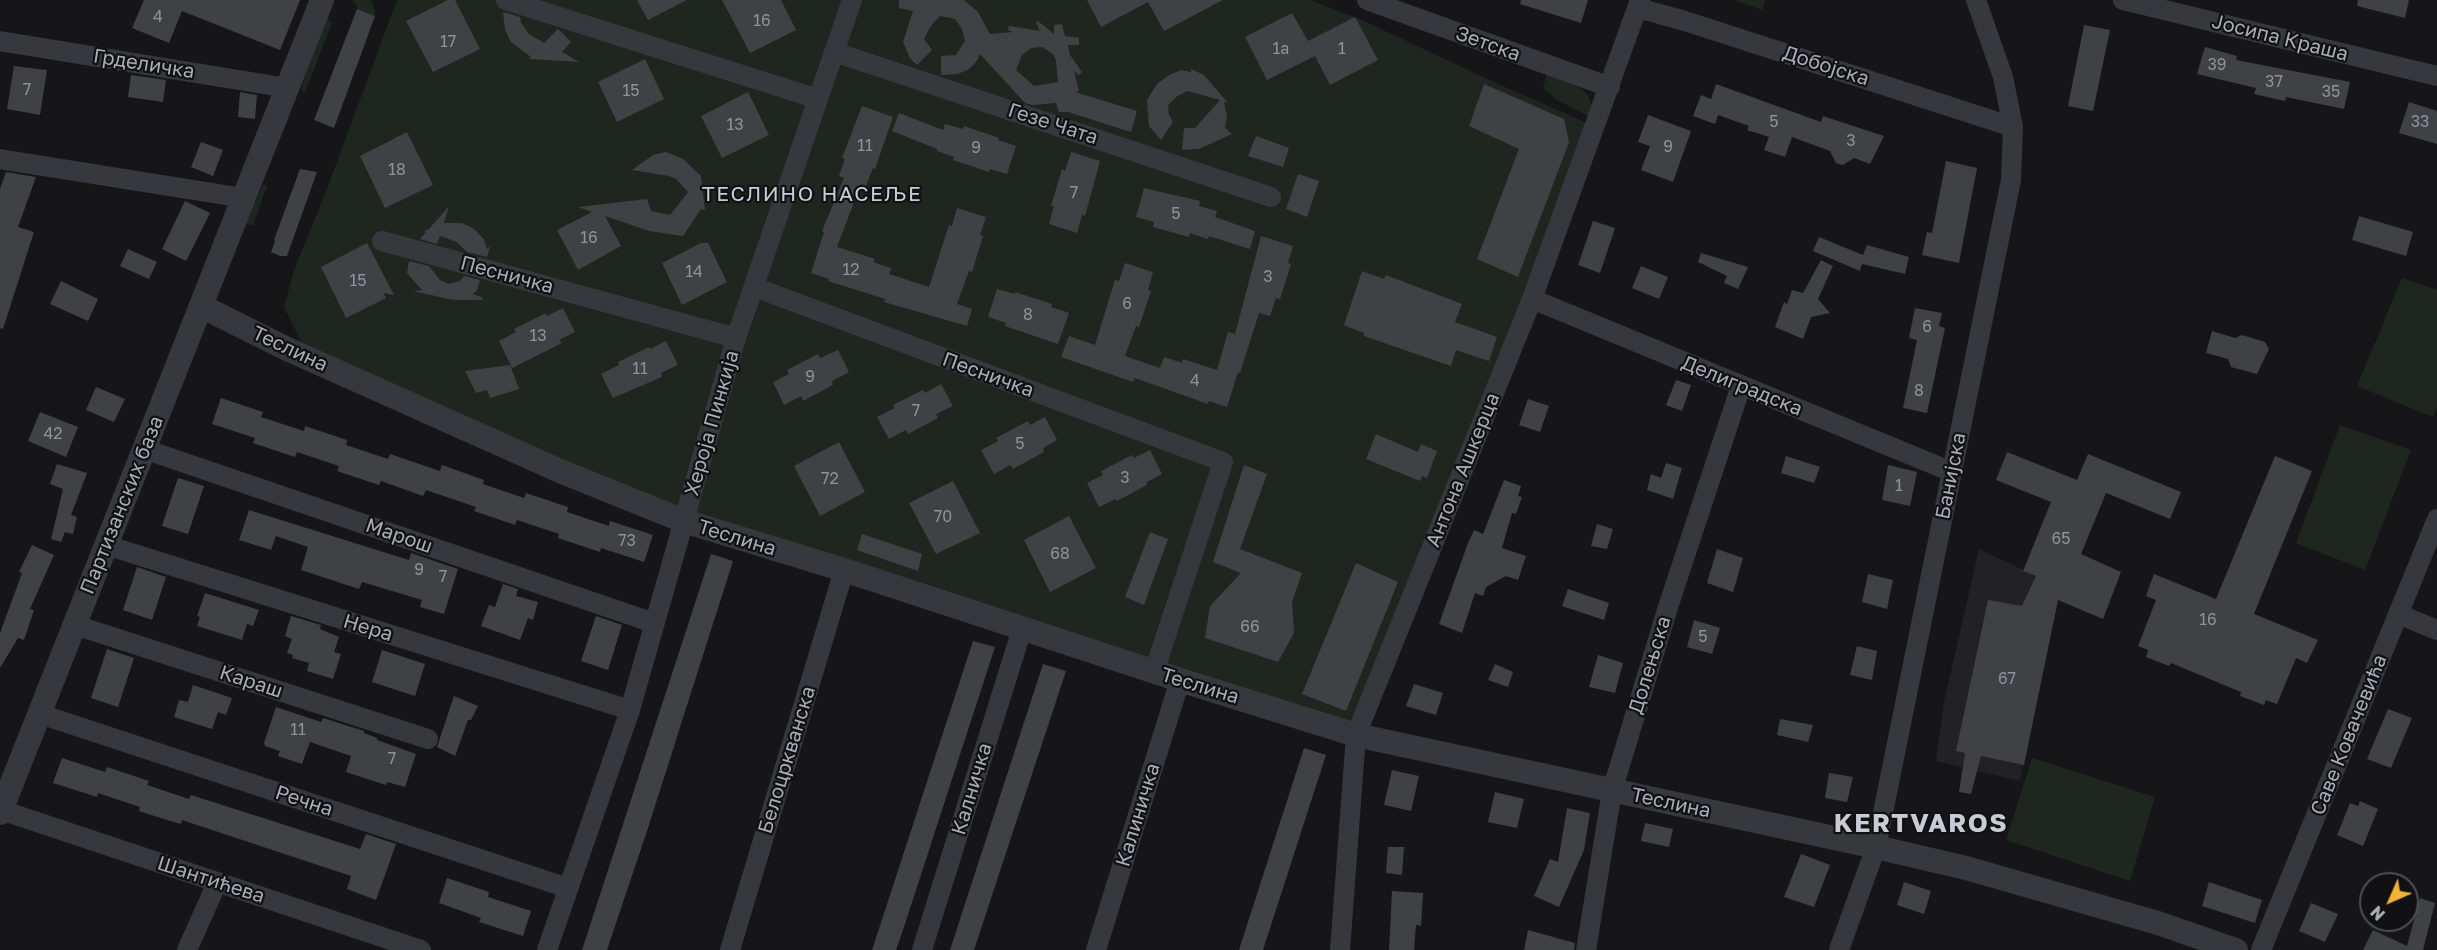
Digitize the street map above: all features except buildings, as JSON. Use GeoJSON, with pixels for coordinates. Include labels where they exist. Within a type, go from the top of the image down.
{"type":"FeatureCollection","features":[{"type":"Feature","properties":{"kind":"street","name":"Партизанских база"},"geometry":{"type":"LineString","coordinates":[[1,812],[322,0]]}},
{"type":"Feature","properties":{"kind":"street"},"geometry":{"type":"LineString","coordinates":[[506,0],[818,99]]}},
{"type":"Feature","properties":{"kind":"street","name":"Хероја Пинкија"},"geometry":{"type":"LineString","coordinates":[[547,950],[630,710],[736,338],[852,0]]}},
{"type":"Feature","properties":{"kind":"street","name":"Зетска"},"geometry":{"type":"LineString","coordinates":[[1367,0],[1610,87]]}},
{"type":"Feature","properties":{"kind":"street","name":"Банијска"},"geometry":{"type":"LineString","coordinates":[[1839,950],[1876,847],[2012,180],[2013,127],[2003,77],[1976,0]]}},
{"type":"Feature","properties":{"kind":"street","name":"Јосипа Краша"},"geometry":{"type":"LineString","coordinates":[[2122,0],[2437,76]]}},
{"type":"Feature","properties":{"kind":"street","name":"Антона Ашкерца"},"geometry":{"type":"LineString","coordinates":[[1340,950],[1356,735],[1532,299],[1639,4]]}},
{"type":"Feature","properties":{"kind":"street","name":"Добојска"},"geometry":{"type":"LineString","coordinates":[[1639,4],[2013,127]]}},
{"type":"Feature","properties":{"kind":"street","name":"Грделичка"},"geometry":{"type":"LineString","coordinates":[[0,40],[288,88]]}},
{"type":"Feature","properties":{"kind":"street","name":"Гезе Чата"},"geometry":{"type":"LineString","coordinates":[[834,52],[1271,197]]}},
{"type":"Feature","properties":{"kind":"street"},"geometry":{"type":"LineString","coordinates":[[0,159],[244,198]]}},
{"type":"Feature","properties":{"kind":"street","name":"Песничка"},"geometry":{"type":"LineString","coordinates":[[382,241],[736,338]]}},
{"type":"Feature","properties":{"kind":"street","name":"Песничка"},"geometry":{"type":"LineString","coordinates":[[754,287],[1222,462],[1154,672]]}},
{"type":"Feature","properties":{"kind":"street","name":"Делиградска"},"geometry":{"type":"LineString","coordinates":[[1532,299],[1952,472]]}},
{"type":"Feature","properties":{"kind":"street","name":"Теслина"},"geometry":{"type":"LineString","coordinates":[[201,306],[285,348],[560,471],[684,521],[844,570],[1154,672],[1356,735],[1965,868],[2113,910],[2236,950]]}},
{"type":"Feature","properties":{"kind":"street","name":"Долењска"},"geometry":{"type":"LineString","coordinates":[[1586,950],[1612,791],[1668,607],[1741,386]]}},
{"type":"Feature","properties":{"kind":"street","name":"Марош"},"geometry":{"type":"LineString","coordinates":[[144,449],[654,623]]}},
{"type":"Feature","properties":{"kind":"street","name":"Саве Ковачевића"},"geometry":{"type":"LineString","coordinates":[[2261,950],[2437,519]]}},
{"type":"Feature","properties":{"kind":"street","name":"Нера"},"geometry":{"type":"LineString","coordinates":[[106,545],[630,710]]}},
{"type":"Feature","properties":{"kind":"street","name":"Белоцркванска"},"geometry":{"type":"LineString","coordinates":[[730,950],[844,570]]}},
{"type":"Feature","properties":{"kind":"street"},"geometry":{"type":"LineString","coordinates":[[2398,614],[2437,630]]}},
{"type":"Feature","properties":{"kind":"street","name":"Караш"},"geometry":{"type":"LineString","coordinates":[[75,625],[428,739]]}},
{"type":"Feature","properties":{"kind":"street","name":"Калничка"},"geometry":{"type":"LineString","coordinates":[[922,950],[1023,629]]}},
{"type":"Feature","properties":{"kind":"street","name":"Калиничка"},"geometry":{"type":"LineString","coordinates":[[1096,950],[1180,680]]}},
{"type":"Feature","properties":{"kind":"street","name":"Речна"},"geometry":{"type":"LineString","coordinates":[[40,714],[568,888]]}},
{"type":"Feature","properties":{"kind":"street","name":"Шантићева"},"geometry":{"type":"LineString","coordinates":[[1,812],[421,950]]}},
{"type":"Feature","properties":{"kind":"street"},"geometry":{"type":"LineString","coordinates":[[187,950],[217,883]]}},
{"type":"Feature","properties":{"kind":"shaded area"},"geometry":{"type":"Polygon","coordinates":[[[354,0],[369,0],[373,3],[375,16],[357,9],[357,5],[353,3],[354,0]]]}},
{"type":"Feature","properties":{"kind":"shaded area"},"geometry":{"type":"Polygon","coordinates":[[[397,0],[1310,0],[1362,20],[1591,125],[1354,730],[696,520],[301,342],[284,307],[294,270],[325,194],[397,0]]]}},
{"type":"Feature","properties":{"kind":"shaded area"},"geometry":{"type":"Polygon","coordinates":[[[1735,0],[1765,0],[1762,10],[1735,0]]]}},
{"type":"Feature","properties":{"kind":"shaded area"},"geometry":{"type":"Polygon","coordinates":[[[325,18],[332,22],[305,93],[302,91],[303,83],[325,18]]]}},
{"type":"Feature","properties":{"kind":"shaded area"},"geometry":{"type":"Polygon","coordinates":[[[1547,73],[1569,79],[1587,94],[1593,107],[1588,116],[1557,100],[1543,88],[1547,73]]]}},
{"type":"Feature","properties":{"kind":"shaded area"},"geometry":{"type":"Polygon","coordinates":[[[263,184],[267,186],[253,225],[250,225],[246,223],[253,201],[256,201],[263,184]]]}},
{"type":"Feature","properties":{"kind":"shaded area"},"geometry":{"type":"Polygon","coordinates":[[[2402,278],[2437,290],[2437,407],[2433,417],[2357,386],[2402,278]]]}},
{"type":"Feature","properties":{"kind":"shaded area"},"geometry":{"type":"Polygon","coordinates":[[[2340,425],[2411,450],[2365,570],[2296,543],[2340,425]]]}},
{"type":"Feature","properties":{"kind":"shaded area"},"geometry":{"type":"Polygon","coordinates":[[[1979,549],[2049,582],[2058,600],[2020,781],[1936,761],[1944,702],[1979,549]]]}},
{"type":"Feature","properties":{"kind":"shaded area"},"geometry":{"type":"Polygon","coordinates":[[[2032,758],[2155,797],[2130,881],[2006,840],[2032,758]]]}},
{"type":"Feature","properties":{"kind":"district","name":"ТЕСЛИНО НАСЕЉЕ"},"geometry":{"type":"Point","coordinates":[812,194]}},
{"type":"Feature","properties":{"kind":"district","name":"KERTVAROS"},"geometry":{"type":"Point","coordinates":[1921,824]}}]}
